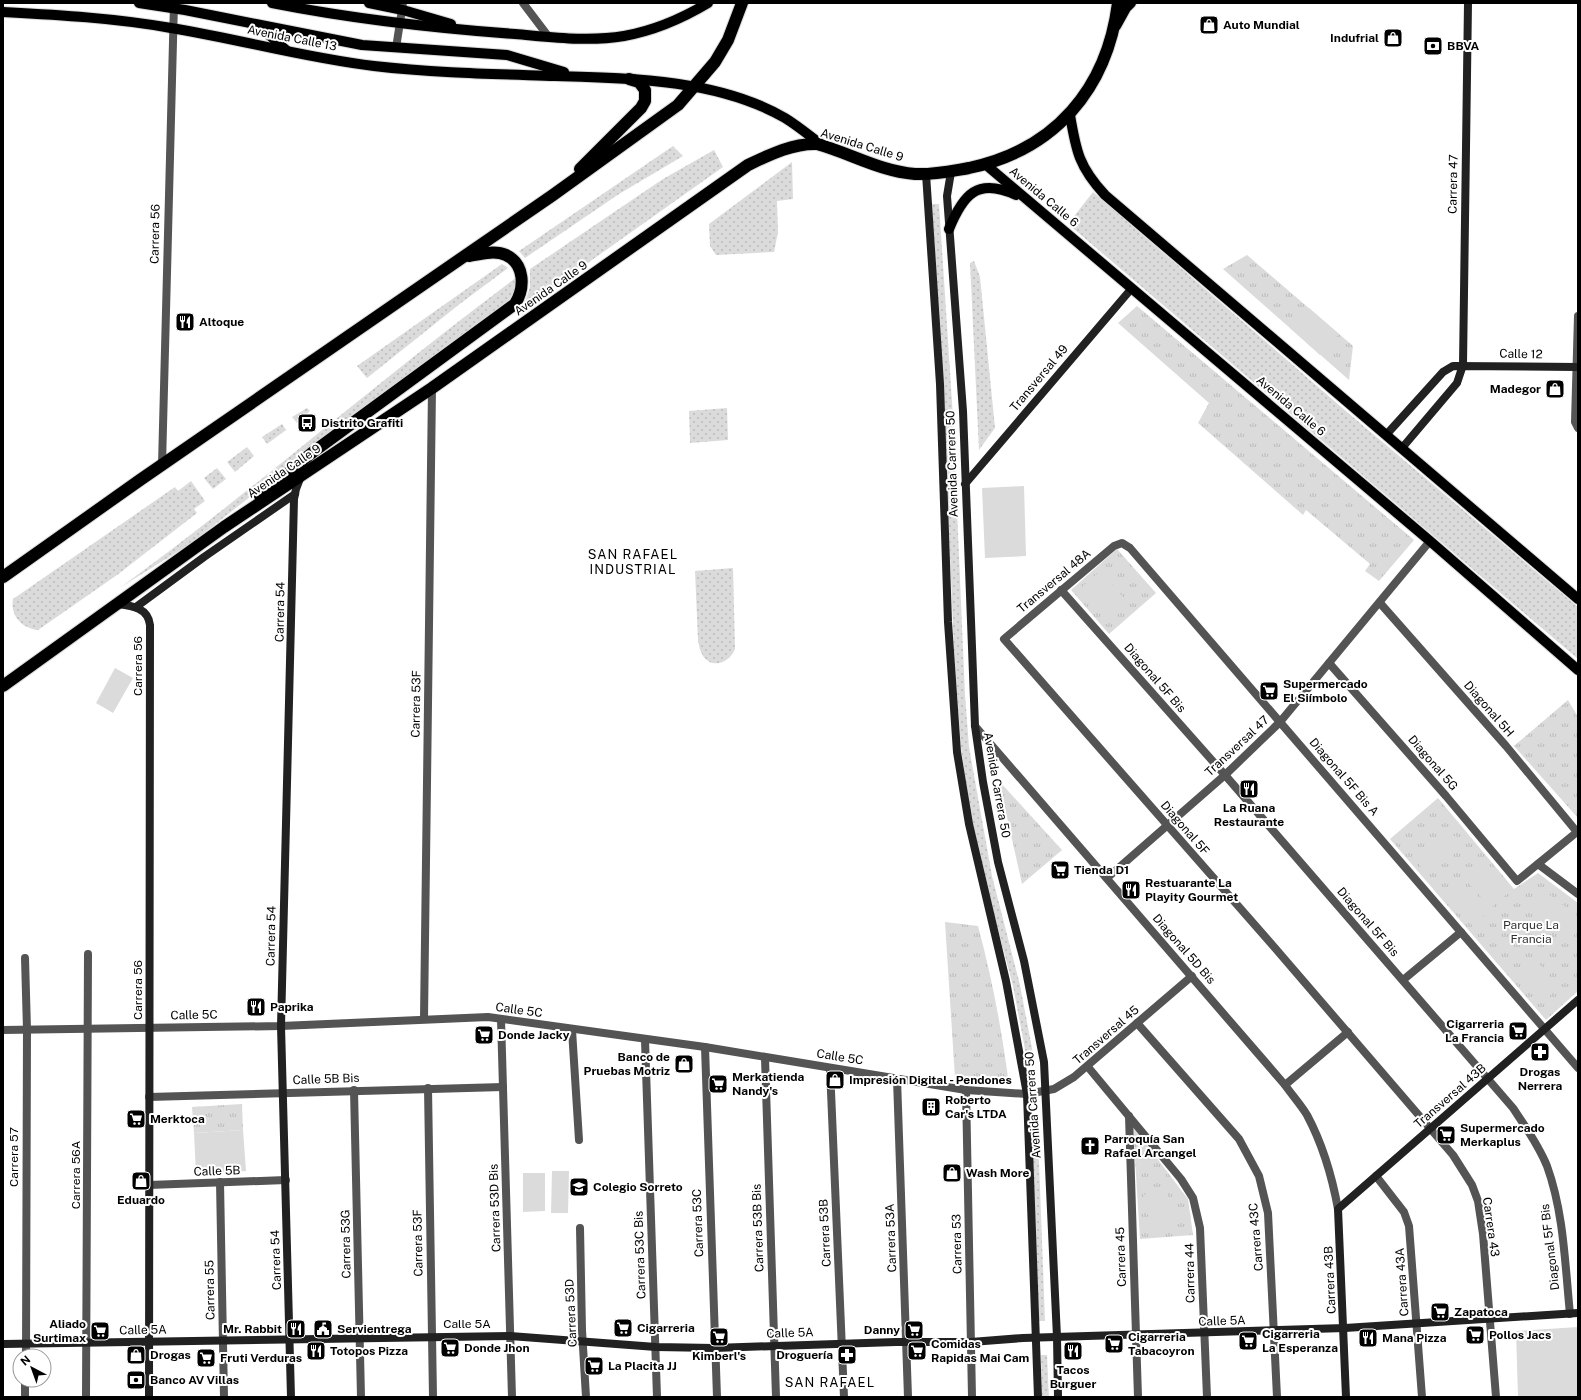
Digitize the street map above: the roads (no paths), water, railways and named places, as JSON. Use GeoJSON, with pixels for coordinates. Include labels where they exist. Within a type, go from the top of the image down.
{"type":"FeatureCollection","features":[{"type":"Feature","properties":{"kind":"highway"},"geometry":{"type":"LineString","coordinates":[[3,577],[162,465],[554,195],[678,104],[715,62],[728,40],[742,3]]}},
{"type":"Feature","properties":{"kind":"highway"},"geometry":{"type":"LineString","coordinates":[[1111,3],[1114,32]]}},
{"type":"Feature","properties":{"kind":"highway"},"geometry":{"type":"LineString","coordinates":[[1114,32],[1118,3]]}},
{"type":"Feature","properties":{"kind":"highway","name":"Avenida Calle 9"},"geometry":{"type":"LineString","coordinates":[[3,686],[224,527],[432,388],[748,165],[776,152],[808,144],[822,145],[880,167],[904,172],[926,174],[951,172],[1007,157],[1031,146],[1070,115],[1094,81],[1114,32]]}},
{"type":"Feature","properties":{"kind":"highway"},"geometry":{"type":"LineString","coordinates":[[554,195],[641,108],[645,101],[645,90],[639,82],[629,79]]}},
{"type":"Feature","properties":{"kind":"highway"},"geometry":{"type":"LineString","coordinates":[[224,527],[313,452],[515,304],[520,296],[522,280],[518,268],[510,258],[505,255],[495,253],[465,257]]}},
{"type":"Feature","properties":{"kind":"main road","name":"Avenida Calle 13"},"geometry":{"type":"LineString","coordinates":[[139,3],[173,6],[339,42],[396,48],[507,56],[578,77]]}},
{"type":"Feature","properties":{"kind":"main road"},"geometry":{"type":"LineString","coordinates":[[272,3],[320,13],[400,24],[586,39],[624,36],[666,23],[708,3]]}},
{"type":"Feature","properties":{"kind":"main road"},"geometry":{"type":"LineString","coordinates":[[369,3],[403,7],[474,31]]}},
{"type":"Feature","properties":{"kind":"main road"},"geometry":{"type":"LineString","coordinates":[[1114,32],[1120,17],[1131,3]]}},
{"type":"Feature","properties":{"kind":"main road","name":"Avenida Calle 13"},"geometry":{"type":"LineString","coordinates":[[3,12],[118,20],[172,28],[319,57],[390,67],[658,80],[694,87],[738,99],[766,109],[784,118],[822,145]]}},
{"type":"Feature","properties":{"kind":"main road"},"geometry":{"type":"LineString","coordinates":[[258,25],[286,50]]}},
{"type":"Feature","properties":{"kind":"main road"},"geometry":{"type":"LineString","coordinates":[[1070,115],[1075,144],[1084,168],[1091,180],[1105,195],[1578,599]]}},
{"type":"Feature","properties":{"kind":"main road","name":"Avenida Calle 6"},"geometry":{"type":"LineString","coordinates":[[985,164],[1430,542],[1578,670]]}},
{"type":"Feature","properties":{"kind":"main road"},"geometry":{"type":"LineString","coordinates":[[949,230],[960,204],[972,193],[985,188],[995,188],[1027,199]]}},
{"type":"Feature","properties":{"kind":"street"},"geometry":{"type":"LineString","coordinates":[[523,3],[548,36]]}},
{"type":"Feature","properties":{"kind":"street","name":"Carrera 47"},"geometry":{"type":"LineString","coordinates":[[1402,448],[1457,383],[1463,365],[1468,3]]}},
{"type":"Feature","properties":{"kind":"street","name":"Carrera 56"},"geometry":{"type":"LineString","coordinates":[[162,465],[173,6]]}},
{"type":"Feature","properties":{"kind":"street"},"geometry":{"type":"LineString","coordinates":[[396,48],[403,7]]}},
{"type":"Feature","properties":{"kind":"street","name":"Avenida Carrera 50"},"geometry":{"type":"LineString","coordinates":[[951,172],[947,196],[963,411],[975,726],[983,782],[998,862],[1024,961],[1044,1062],[1057,1337],[1058,1397]]}},
{"type":"Feature","properties":{"kind":"street","name":"Avenida Carrera 50"},"geometry":{"type":"LineString","coordinates":[[926,174],[940,384],[948,622],[957,752],[969,824],[1006,981],[1027,1094],[1038,1397]]}},
{"type":"Feature","properties":{"kind":"street","name":"Transversal 49"},"geometry":{"type":"LineString","coordinates":[[965,484],[1132,288]]}},
{"type":"Feature","properties":{"kind":"street"},"geometry":{"type":"LineString","coordinates":[[1578,316],[1578,367],[1575,422],[1578,428]]}},
{"type":"Feature","properties":{"kind":"street"},"geometry":{"type":"LineString","coordinates":[[1386,435],[1443,372],[1453,366],[1463,365]]}},
{"type":"Feature","properties":{"kind":"street","name":"Calle 12"},"geometry":{"type":"LineString","coordinates":[[1463,365],[1578,367]]}},
{"type":"Feature","properties":{"kind":"street","name":"Carrera 53F"},"geometry":{"type":"LineString","coordinates":[[424,1020],[432,388]]}},
{"type":"Feature","properties":{"kind":"street","name":"Carrera 54"},"geometry":{"type":"LineString","coordinates":[[291,1397],[281,1026],[295,494],[301,476]]}},
{"type":"Feature","properties":{"kind":"street"},"geometry":{"type":"LineString","coordinates":[[118,604],[136,607],[204,557],[295,494]]}},
{"type":"Feature","properties":{"kind":"street","name":"Transversal 47"},"geometry":{"type":"LineString","coordinates":[[1106,878],[1225,775],[1280,722],[1430,542]]}},
{"type":"Feature","properties":{"kind":"street","name":"Transversal 48A"},"geometry":{"type":"LineString","coordinates":[[1004,639],[1114,546],[1122,543]]}},
{"type":"Feature","properties":{"kind":"street","name":"Diagonal 5F Bis A"},"geometry":{"type":"LineString","coordinates":[[1122,543],[1130,548],[1461,932],[1546,1028],[1578,1068]]}},
{"type":"Feature","properties":{"kind":"street","name":"Diagonal 5F Bis"},"geometry":{"type":"LineString","coordinates":[[1061,590],[1225,775],[1489,1078],[1513,1108],[1547,1165],[1556,1197],[1574,1313]]}},
{"type":"Feature","properties":{"kind":"street","name":"Diagonal 5H"},"geometry":{"type":"LineString","coordinates":[[1380,603],[1506,746],[1577,832],[1538,864]]}},
{"type":"Feature","properties":{"kind":"street","name":"Carrera 56"},"geometry":{"type":"LineString","coordinates":[[136,607],[148,616],[150,625],[149,1397]]}},
{"type":"Feature","properties":{"kind":"street","name":"Diagonal 5F"},"geometry":{"type":"LineString","coordinates":[[1004,639],[1348,1032]]}},
{"type":"Feature","properties":{"kind":"street","name":"Diagonal 5G"},"geometry":{"type":"LineString","coordinates":[[1329,663],[1446,796],[1517,882],[1538,864]]}},
{"type":"Feature","properties":{"kind":"street","name":"Diagonal 5D Bis"},"geometry":{"type":"LineString","coordinates":[[975,726],[1285,1085],[1306,1114],[1323,1150],[1333,1183],[1338,1209]]}},
{"type":"Feature","properties":{"kind":"street"},"geometry":{"type":"LineString","coordinates":[[1538,864],[1578,894]]}},
{"type":"Feature","properties":{"kind":"street"},"geometry":{"type":"LineString","coordinates":[[1403,980],[1461,932]]}},
{"type":"Feature","properties":{"kind":"street","name":"Carrera 56A"},"geometry":{"type":"LineString","coordinates":[[86,1397],[88,954]]}},
{"type":"Feature","properties":{"kind":"street","name":"Carrera 57"},"geometry":{"type":"LineString","coordinates":[[25,958],[27,1030],[26,1348]]}},
{"type":"Feature","properties":{"kind":"street","name":"Transversal 45"},"geometry":{"type":"LineString","coordinates":[[1027,1094],[1054,1089],[1088,1067],[1192,976]]}},
{"type":"Feature","properties":{"kind":"street","name":"Transversal 43B"},"geometry":{"type":"LineString","coordinates":[[1338,1209],[1578,1000]]}},
{"type":"Feature","properties":{"kind":"street","name":"Calle 5C"},"geometry":{"type":"LineString","coordinates":[[3,1030],[281,1026],[488,1017],[705,1048],[966,1090],[1027,1094]]}},
{"type":"Feature","properties":{"kind":"street","name":"Carrera 53D Bis"},"geometry":{"type":"LineString","coordinates":[[501,1019],[512,1397]]}},
{"type":"Feature","properties":{"kind":"street","name":"Carrera 43C"},"geometry":{"type":"LineString","coordinates":[[1137,1024],[1239,1140],[1259,1176],[1268,1213],[1277,1397]]}},
{"type":"Feature","properties":{"kind":"street"},"geometry":{"type":"LineString","coordinates":[[572,1030],[579,1140]]}},
{"type":"Feature","properties":{"kind":"street"},"geometry":{"type":"LineString","coordinates":[[1285,1085],[1348,1032]]}},
{"type":"Feature","properties":{"kind":"street","name":"Carrera 43"},"geometry":{"type":"LineString","coordinates":[[1348,1032],[1432,1128],[1453,1155],[1472,1185],[1478,1201],[1482,1234],[1488,1320],[1496,1397]]}},
{"type":"Feature","properties":{"kind":"street","name":"Carrera 53C Bis"},"geometry":{"type":"LineString","coordinates":[[645,1040],[657,1397]]}},
{"type":"Feature","properties":{"kind":"street","name":"Carrera 53C"},"geometry":{"type":"LineString","coordinates":[[705,1048],[714,1348],[717,1397]]}},
{"type":"Feature","properties":{"kind":"street","name":"Carrera 53B Bis"},"geometry":{"type":"LineString","coordinates":[[765,1058],[776,1397]]}},
{"type":"Feature","properties":{"kind":"street","name":"Carrera 44"},"geometry":{"type":"LineString","coordinates":[[1088,1067],[1181,1179],[1193,1198],[1200,1228],[1202,1255],[1203,1334],[1207,1397]]}},
{"type":"Feature","properties":{"kind":"street","name":"Carrera 53B"},"geometry":{"type":"LineString","coordinates":[[830,1068],[843,1343],[844,1397]]}},
{"type":"Feature","properties":{"kind":"street","name":"Carrera 53A"},"geometry":{"type":"LineString","coordinates":[[897,1079],[908,1342],[908,1397]]}},
{"type":"Feature","properties":{"kind":"street","name":"Calle 5B Bis"},"geometry":{"type":"LineString","coordinates":[[149,1097],[283,1092],[503,1087]]}},
{"type":"Feature","properties":{"kind":"street","name":"Carrera 53F"},"geometry":{"type":"LineString","coordinates":[[428,1088],[432,1397]]}},
{"type":"Feature","properties":{"kind":"street","name":"Carrera 53G"},"geometry":{"type":"LineString","coordinates":[[354,1090],[361,1397]]}},
{"type":"Feature","properties":{"kind":"street","name":"Carrera 53"},"geometry":{"type":"LineString","coordinates":[[966,1090],[972,1397]]}},
{"type":"Feature","properties":{"kind":"street","name":"Carrera 45"},"geometry":{"type":"LineString","coordinates":[[1128,1116],[1138,1397]]}},
{"type":"Feature","properties":{"kind":"street","name":"Carrera 43A"},"geometry":{"type":"LineString","coordinates":[[1376,1176],[1404,1212],[1409,1226],[1422,1397]]}},
{"type":"Feature","properties":{"kind":"street","name":"Calle 5B"},"geometry":{"type":"LineString","coordinates":[[149,1185],[286,1180]]}},
{"type":"Feature","properties":{"kind":"street","name":"Carrera 55"},"geometry":{"type":"LineString","coordinates":[[220,1182],[224,1397]]}},
{"type":"Feature","properties":{"kind":"street","name":"Carrera 43B"},"geometry":{"type":"LineString","coordinates":[[1338,1209],[1346,1397]]}},
{"type":"Feature","properties":{"kind":"street","name":"Carrera 53D"},"geometry":{"type":"LineString","coordinates":[[580,1228],[586,1397]]}},
{"type":"Feature","properties":{"kind":"street","name":"Calle 5A"},"geometry":{"type":"LineString","coordinates":[[3,1344],[290,1340],[431,1336],[510,1336],[656,1348],[714,1348],[843,1343],[971,1342],[1057,1337],[1203,1334],[1488,1320],[1574,1313]]}},
{"type":"Feature","properties":{"kind":"place","name":"Auto Mundial"},"geometry":{"type":"Point","coordinates":[1209,25]}},
{"type":"Feature","properties":{"kind":"place","name":"Indufrial"},"geometry":{"type":"Point","coordinates":[1393,38]}},
{"type":"Feature","properties":{"kind":"place","name":"BBVA"},"geometry":{"type":"Point","coordinates":[1433,46]}},
{"type":"Feature","properties":{"kind":"place","name":"Altoque"},"geometry":{"type":"Point","coordinates":[185,322]}},
{"type":"Feature","properties":{"kind":"place","name":"Madegor"},"geometry":{"type":"Point","coordinates":[1555,389]}},
{"type":"Feature","properties":{"kind":"place","name":"Distrito Grafiti"},"geometry":{"type":"Point","coordinates":[307,423]}},
{"type":"Feature","properties":{"kind":"place","name":"Supermercado El Siímbolo"},"geometry":{"type":"Point","coordinates":[1269,691]}},
{"type":"Feature","properties":{"kind":"place","name":"La Ruana Restaurante"},"geometry":{"type":"Point","coordinates":[1249,789]}},
{"type":"Feature","properties":{"kind":"place","name":"Tienda D1"},"geometry":{"type":"Point","coordinates":[1060,870]}},
{"type":"Feature","properties":{"kind":"place","name":"Restuarante La Playity Gourmet"},"geometry":{"type":"Point","coordinates":[1131,890]}},
{"type":"Feature","properties":{"kind":"place","name":"Paprika"},"geometry":{"type":"Point","coordinates":[256,1007]}},
{"type":"Feature","properties":{"kind":"place","name":"Cigarreria La Francia"},"geometry":{"type":"Point","coordinates":[1518,1031]}},
{"type":"Feature","properties":{"kind":"place","name":"Donde Jacky"},"geometry":{"type":"Point","coordinates":[484,1035]}},
{"type":"Feature","properties":{"kind":"place","name":"Drogas Nerrera"},"geometry":{"type":"Point","coordinates":[1540,1052]}},
{"type":"Feature","properties":{"kind":"place","name":"Banco de Pruebas Motriz"},"geometry":{"type":"Point","coordinates":[684,1064]}},
{"type":"Feature","properties":{"kind":"place","name":"Impresión Digital - Pendones"},"geometry":{"type":"Point","coordinates":[835,1080]}},
{"type":"Feature","properties":{"kind":"place","name":"Merkatienda Nandy's"},"geometry":{"type":"Point","coordinates":[718,1084]}},
{"type":"Feature","properties":{"kind":"place","name":"Roberto Car's LTDA"},"geometry":{"type":"Point","coordinates":[931,1107]}},
{"type":"Feature","properties":{"kind":"place","name":"Merktoca"},"geometry":{"type":"Point","coordinates":[136,1119]}},
{"type":"Feature","properties":{"kind":"place","name":"Supermercado Merkaplus"},"geometry":{"type":"Point","coordinates":[1446,1135]}},
{"type":"Feature","properties":{"kind":"place","name":"Parroquía San Rafael Arcangel"},"geometry":{"type":"Point","coordinates":[1090,1146]}},
{"type":"Feature","properties":{"kind":"place","name":"Wash More"},"geometry":{"type":"Point","coordinates":[952,1173]}},
{"type":"Feature","properties":{"kind":"place","name":"Eduardo"},"geometry":{"type":"Point","coordinates":[141,1181]}},
{"type":"Feature","properties":{"kind":"place","name":"Colegio Sorreto"},"geometry":{"type":"Point","coordinates":[579,1187]}},
{"type":"Feature","properties":{"kind":"place","name":"Zapatoca"},"geometry":{"type":"Point","coordinates":[1440,1312]}},
{"type":"Feature","properties":{"kind":"place","name":"Cigarreria"},"geometry":{"type":"Point","coordinates":[623,1328]}},
{"type":"Feature","properties":{"kind":"place","name":"Mr. Rabbit"},"geometry":{"type":"Point","coordinates":[296,1329]}},
{"type":"Feature","properties":{"kind":"place","name":"Servientrega"},"geometry":{"type":"Point","coordinates":[323,1329]}},
{"type":"Feature","properties":{"kind":"place","name":"Danny"},"geometry":{"type":"Point","coordinates":[914,1330]}},
{"type":"Feature","properties":{"kind":"place","name":"Aliado Surtimax"},"geometry":{"type":"Point","coordinates":[100,1331]}},
{"type":"Feature","properties":{"kind":"place","name":"Pollos Jacs"},"geometry":{"type":"Point","coordinates":[1475,1335]}},
{"type":"Feature","properties":{"kind":"place","name":"Kimberl's"},"geometry":{"type":"Point","coordinates":[719,1337]}},
{"type":"Feature","properties":{"kind":"place","name":"Mana Pizza"},"geometry":{"type":"Point","coordinates":[1368,1338]}},
{"type":"Feature","properties":{"kind":"place","name":"Cigarreria La Esperanza"},"geometry":{"type":"Point","coordinates":[1248,1341]}},
{"type":"Feature","properties":{"kind":"place","name":"Cigarreria Tabacoyron"},"geometry":{"type":"Point","coordinates":[1114,1344]}},
{"type":"Feature","properties":{"kind":"place","name":"Donde Jhon"},"geometry":{"type":"Point","coordinates":[450,1348]}},
{"type":"Feature","properties":{"kind":"place","name":"Totopos Pizza"},"geometry":{"type":"Point","coordinates":[316,1351]}},
{"type":"Feature","properties":{"kind":"place","name":"Comidas Rapidas Mai Cam"},"geometry":{"type":"Point","coordinates":[917,1351]}},
{"type":"Feature","properties":{"kind":"place","name":"Tacos Burguer"},"geometry":{"type":"Point","coordinates":[1073,1351]}},
{"type":"Feature","properties":{"kind":"place","name":"Drogas"},"geometry":{"type":"Point","coordinates":[136,1355]}},
{"type":"Feature","properties":{"kind":"place","name":"Droguería"},"geometry":{"type":"Point","coordinates":[847,1355]}},
{"type":"Feature","properties":{"kind":"place","name":"Fruti Verduras"},"geometry":{"type":"Point","coordinates":[206,1358]}},
{"type":"Feature","properties":{"kind":"place","name":"La Placita JJ"},"geometry":{"type":"Point","coordinates":[594,1366]}},
{"type":"Feature","properties":{"kind":"place","name":"Banco AV Villas"},"geometry":{"type":"Point","coordinates":[136,1380]}},
{"type":"Feature","properties":{"kind":"district","name":"SAN RAFAEL INDUSTRIAL"},"geometry":{"type":"Point","coordinates":[633,562]}},
{"type":"Feature","properties":{"kind":"district","name":"SAN RAFAEL"},"geometry":{"type":"Point","coordinates":[830,1382]}},
{"type":"Feature","properties":{"kind":"park label","name":"Parque La Francia"},"geometry":{"type":"Point","coordinates":[1531,932]}}]}
